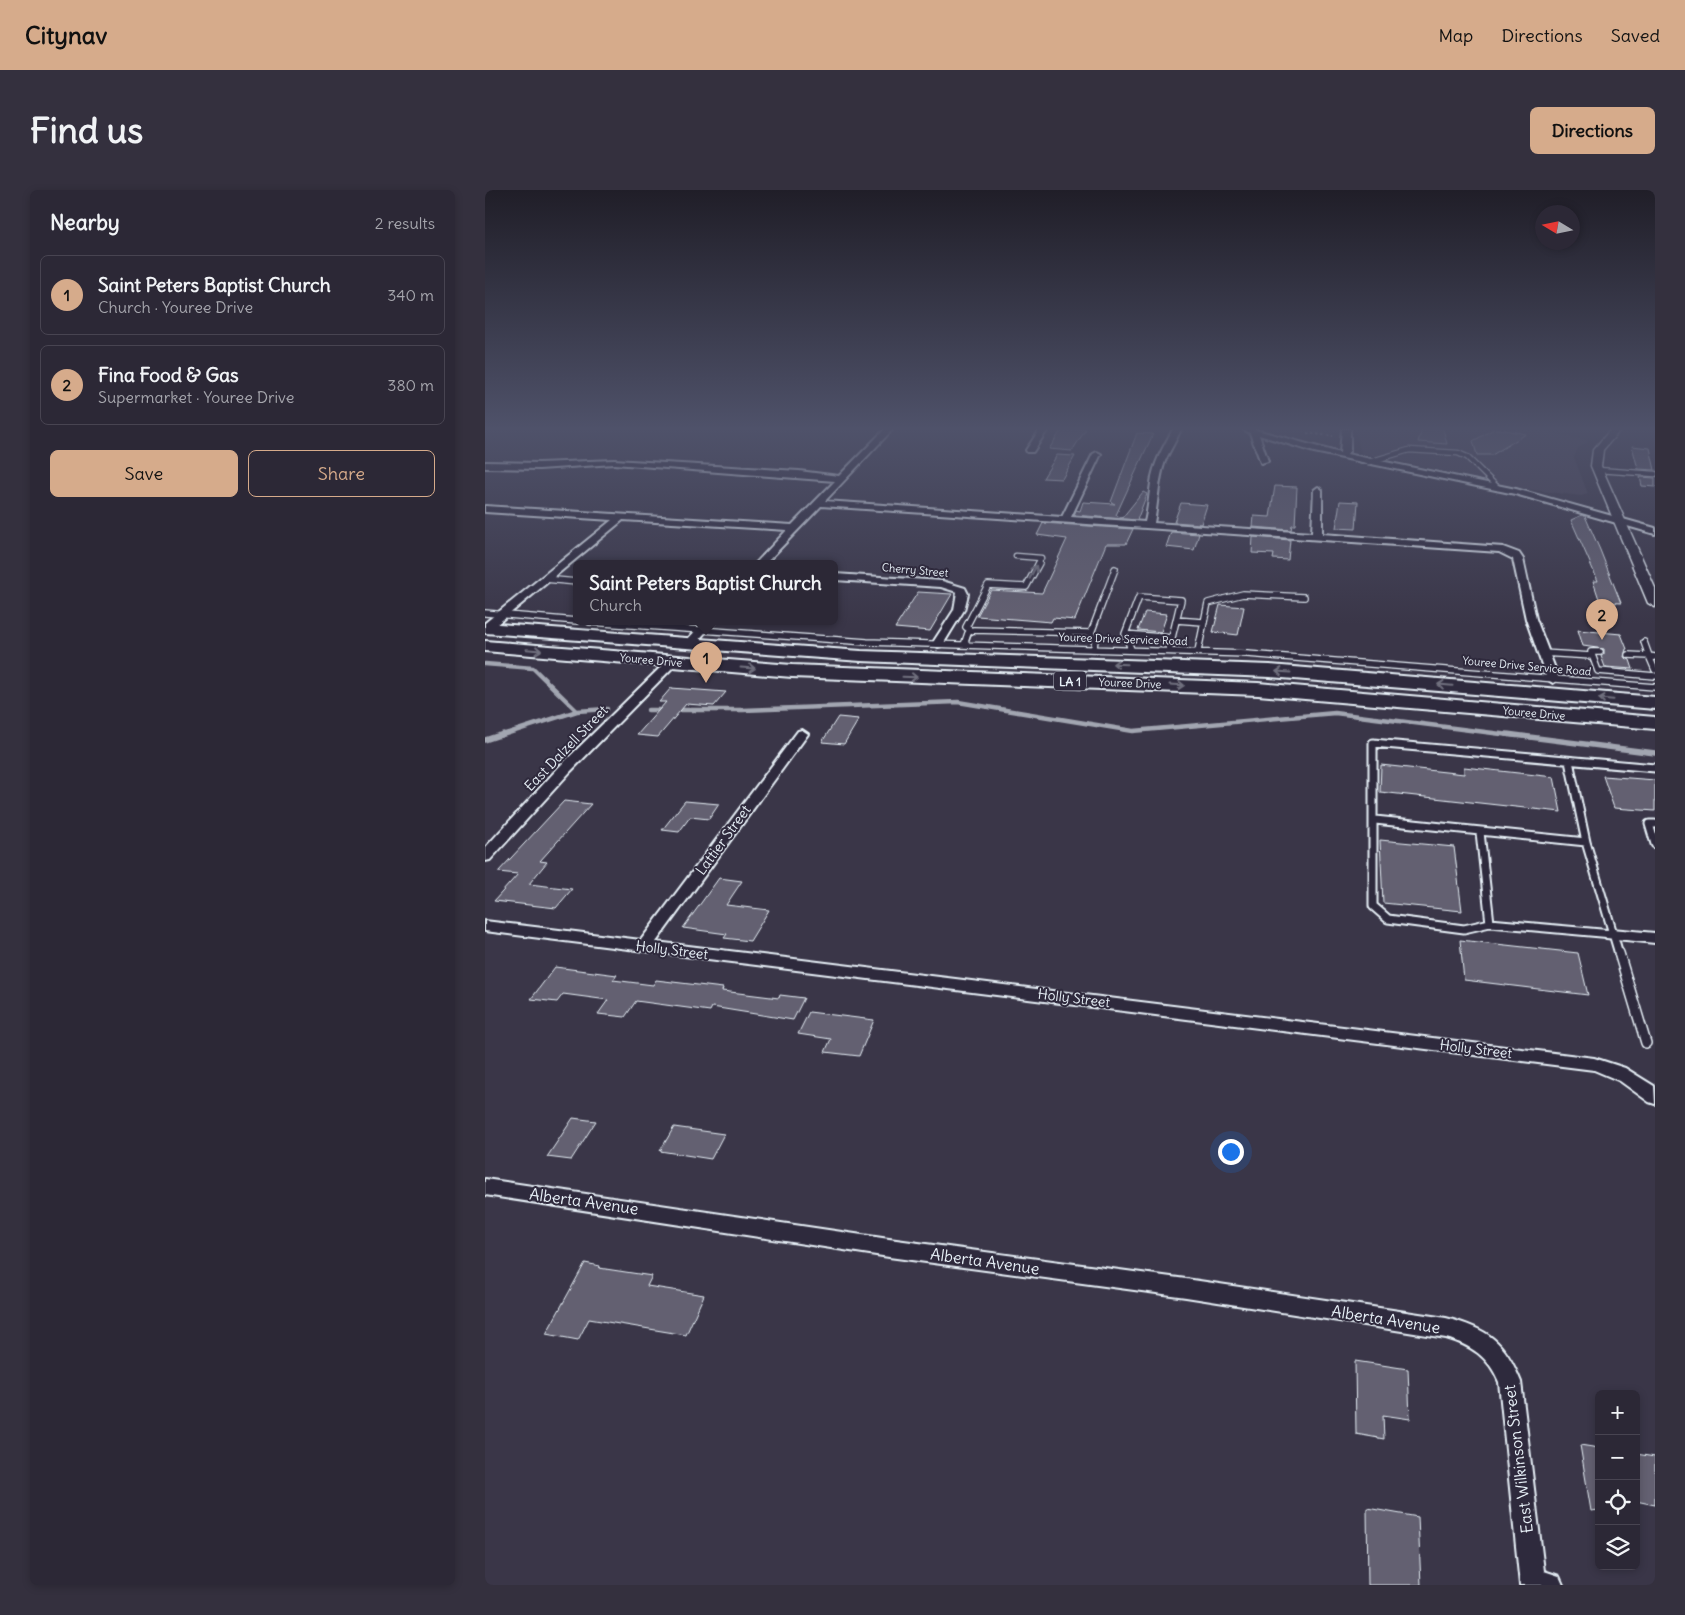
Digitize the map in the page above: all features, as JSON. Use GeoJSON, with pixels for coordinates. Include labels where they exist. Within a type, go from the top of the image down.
{"type":"FeatureCollection","features":[{"type":"Feature","properties":{"kind":"main road","name":"Youree Drive"},"geometry":{"type":"LineString","coordinates":[[485,629],[695,638],[861,656],[1270,671],[1655,703]]}},
{"type":"Feature","properties":{"kind":"main road","name":"Youree Drive"},"geometry":{"type":"LineString","coordinates":[[485,629],[672,662],[866,676],[1258,689],[1655,723]]}},
{"type":"Feature","properties":{"kind":"main road"},"geometry":{"type":"LineString","coordinates":[[672,662],[695,638]]}},
{"type":"Feature","properties":{"kind":"street"},"geometry":{"type":"LineString","coordinates":[[764,560],[827,494]]}},
{"type":"Feature","properties":{"kind":"street"},"geometry":{"type":"LineString","coordinates":[[1066,519],[1078,494]]}},
{"type":"Feature","properties":{"kind":"street"},"geometry":{"type":"LineString","coordinates":[[1149,524],[1155,494]]}},
{"type":"Feature","properties":{"kind":"street"},"geometry":{"type":"LineString","coordinates":[[1317,536],[1318,494]]}},
{"type":"Feature","properties":{"kind":"street"},"geometry":{"type":"LineString","coordinates":[[1520,494],[1655,532]]}},
{"type":"Feature","properties":{"kind":"street"},"geometry":{"type":"LineString","coordinates":[[1608,494],[1655,603]]}},
{"type":"Feature","properties":{"kind":"street"},"geometry":{"type":"LineString","coordinates":[[818,503],[1149,524],[1505,550],[1516,555],[1518,559],[1531,619],[1553,679]]}},
{"type":"Feature","properties":{"kind":"street"},"geometry":{"type":"LineString","coordinates":[[485,509],[794,528]]}},
{"type":"Feature","properties":{"kind":"street"},"geometry":{"type":"LineString","coordinates":[[485,629],[620,518]]}},
{"type":"Feature","properties":{"kind":"street","name":"Cherry Street"},"geometry":{"type":"LineString","coordinates":[[838,578],[942,584],[961,590],[963,594],[959,610],[937,644]]}},
{"type":"Feature","properties":{"kind":"street"},"geometry":{"type":"LineString","coordinates":[[695,638],[707,625]]}},
{"type":"Feature","properties":{"kind":"street","name":"East Dalzell Street"},"geometry":{"type":"LineString","coordinates":[[485,857],[565,769],[672,662]]}},
{"type":"Feature","properties":{"kind":"street","name":"Lattier Street"},"geometry":{"type":"LineString","coordinates":[[644,947],[801,734]]}},
{"type":"Feature","properties":{"kind":"street","name":"Holly Street"},"geometry":{"type":"LineString","coordinates":[[485,926],[644,947],[1189,1012],[1594,1064],[1617,1071],[1638,1082],[1655,1097]]}},
{"type":"Feature","properties":{"kind":"street"},"geometry":{"type":"LineString","coordinates":[[1613,934],[1655,938]]}},
{"type":"Feature","properties":{"kind":"street","name":"Alberta Avenue"},"geometry":{"type":"LineString","coordinates":[[485,1187],[633,1207],[889,1248],[1186,1288],[1446,1328],[1469,1334],[1482,1342]]}},
{"type":"Feature","properties":{"kind":"street","name":"East Wilkinson Street"},"geometry":{"type":"LineString","coordinates":[[1482,1342],[1490,1347],[1505,1367],[1510,1382],[1539,1584]]}},
{"type":"Feature","properties":{"kind":"lane"},"geometry":{"type":"LineString","coordinates":[[1017,556],[1041,558],[1026,587],[988,585],[966,627],[970,630],[1091,633]]}},
{"type":"Feature","properties":{"kind":"lane"},"geometry":{"type":"LineString","coordinates":[[1091,633],[1115,569]]}},
{"type":"Feature","properties":{"kind":"lane"},"geometry":{"type":"LineString","coordinates":[[545,580],[573,582]]}},
{"type":"Feature","properties":{"kind":"lane"},"geometry":{"type":"LineString","coordinates":[[1198,652],[1207,603],[1222,596],[1249,593],[1304,597]]}},
{"type":"Feature","properties":{"kind":"lane"},"geometry":{"type":"LineString","coordinates":[[1131,649],[1125,634],[1139,596],[1181,600],[1169,650]]}},
{"type":"Feature","properties":{"kind":"lane"},"geometry":{"type":"LineString","coordinates":[[485,629],[503,614],[573,621]]}},
{"type":"Feature","properties":{"kind":"lane"},"geometry":{"type":"LineString","coordinates":[[1176,620],[1203,622]]}},
{"type":"Feature","properties":{"kind":"lane","name":"Youree Drive Service Road"},"geometry":{"type":"LineString","coordinates":[[610,625],[695,638],[1169,650],[1331,660],[1655,687]]}},
{"type":"Feature","properties":{"kind":"lane"},"geometry":{"type":"LineString","coordinates":[[964,645],[970,630]]}},
{"type":"Feature","properties":{"kind":"lane"},"geometry":{"type":"LineString","coordinates":[[1091,633],[1095,639],[1094,648]]}},
{"type":"Feature","properties":{"kind":"lane"},"geometry":{"type":"LineString","coordinates":[[1125,634],[1172,638]]}},
{"type":"Feature","properties":{"kind":"lane"},"geometry":{"type":"LineString","coordinates":[[1644,642],[1652,657],[1655,670]]}},
{"type":"Feature","properties":{"kind":"lane"},"geometry":{"type":"LineString","coordinates":[[1543,652],[1593,656]]}},
{"type":"Feature","properties":{"kind":"lane"},"geometry":{"type":"LineString","coordinates":[[1600,652],[1591,652],[1598,671],[1655,676]]}},
{"type":"Feature","properties":{"kind":"lane"},"geometry":{"type":"LineString","coordinates":[[1628,655],[1652,657]]}},
{"type":"Feature","properties":{"kind":"lane"},"geometry":{"type":"LineString","coordinates":[[1621,673],[1626,685]]}},
{"type":"Feature","properties":{"kind":"lane"},"geometry":{"type":"LineString","coordinates":[[1613,934],[1490,923],[1463,928],[1388,919],[1373,906],[1375,820],[1373,743],[1655,768]]}},
{"type":"Feature","properties":{"kind":"lane"},"geometry":{"type":"LineString","coordinates":[[1569,761],[1586,842],[1646,1043]]}},
{"type":"Feature","properties":{"kind":"lane"},"geometry":{"type":"LineString","coordinates":[[1375,820],[1586,842]]}},
{"type":"Feature","properties":{"kind":"lane"},"geometry":{"type":"LineString","coordinates":[[1655,824],[1649,824],[1655,844]]}},
{"type":"Feature","properties":{"kind":"lane"},"geometry":{"type":"LineString","coordinates":[[1481,832],[1490,923]]}},
{"type":"Feature","properties":{"kind":"shaded area"},"geometry":{"type":"Polygon","coordinates":[[[1566,494],[1588,494],[1581,496],[1566,494]]]}},
{"type":"Feature","properties":{"kind":"building"},"geometry":{"type":"Polygon","coordinates":[[[1114,494],[1126,494],[1116,515],[1122,518],[1141,494],[1147,494],[1137,520],[1074,515],[1076,510],[1080,511],[1083,502],[1115,504],[1111,502],[1114,494]]]}},
{"type":"Feature","properties":{"kind":"building"},"geometry":{"type":"Polygon","coordinates":[[[1274,494],[1297,494],[1295,525],[1292,525],[1291,530],[1253,527],[1254,516],[1270,517],[1274,494]]]}},
{"type":"Feature","properties":{"kind":"building"},"geometry":{"type":"Polygon","coordinates":[[[1340,501],[1358,502],[1356,529],[1336,528],[1340,501]]]}},
{"type":"Feature","properties":{"kind":"building"},"geometry":{"type":"Polygon","coordinates":[[[1181,503],[1207,505],[1201,524],[1174,522],[1181,503]]]}},
{"type":"Feature","properties":{"kind":"building"},"geometry":{"type":"Polygon","coordinates":[[[1582,515],[1585,516],[1621,603],[1600,602],[1593,581],[1598,581],[1571,520],[1582,515]]]}},
{"type":"Feature","properties":{"kind":"building"},"geometry":{"type":"Polygon","coordinates":[[[1043,523],[1133,529],[1126,544],[1106,544],[1075,620],[1053,618],[1051,622],[977,616],[991,590],[1042,593],[1067,539],[1037,535],[1043,523]]]}},
{"type":"Feature","properties":{"kind":"building"},"geometry":{"type":"Polygon","coordinates":[[[1171,532],[1199,534],[1194,550],[1166,547],[1171,532]]]}},
{"type":"Feature","properties":{"kind":"building"},"geometry":{"type":"Polygon","coordinates":[[[1253,537],[1290,540],[1288,560],[1273,559],[1274,554],[1252,553],[1253,537]]]}},
{"type":"Feature","properties":{"kind":"building"},"geometry":{"type":"Polygon","coordinates":[[[918,592],[952,594],[930,631],[895,628],[918,592]]]}},
{"type":"Feature","properties":{"kind":"building"},"geometry":{"type":"Polygon","coordinates":[[[1220,605],[1244,607],[1238,635],[1213,632],[1220,605]]]}},
{"type":"Feature","properties":{"kind":"building"},"geometry":{"type":"Polygon","coordinates":[[[1145,612],[1167,614],[1161,632],[1138,630],[1145,612]]]}},
{"type":"Feature","properties":{"kind":"building"},"geometry":{"type":"Polygon","coordinates":[[[1578,630],[1621,634],[1627,649],[1624,657],[1630,660],[1633,669],[1605,667],[1601,656],[1604,654],[1604,649],[1583,646],[1578,630]]]}},
{"type":"Feature","properties":{"kind":"building"},"geometry":{"type":"Polygon","coordinates":[[[671,688],[726,692],[714,706],[686,704],[658,737],[637,735],[666,702],[659,702],[671,688]]]}},
{"type":"Feature","properties":{"kind":"building"},"geometry":{"type":"Polygon","coordinates":[[[838,717],[859,719],[844,744],[822,742],[838,717]]]}},
{"type":"Feature","properties":{"kind":"building"},"geometry":{"type":"Polygon","coordinates":[[[1381,765],[1464,774],[1464,767],[1554,777],[1561,812],[1380,792],[1381,765]]]}},
{"type":"Feature","properties":{"kind":"building"},"geometry":{"type":"Polygon","coordinates":[[[1603,776],[1655,780],[1655,811],[1614,808],[1603,776]]]}},
{"type":"Feature","properties":{"kind":"building"},"geometry":{"type":"Polygon","coordinates":[[[564,801],[591,804],[540,861],[547,862],[529,884],[572,889],[556,908],[494,901],[518,874],[498,872],[564,801]]]}},
{"type":"Feature","properties":{"kind":"building"},"geometry":{"type":"Polygon","coordinates":[[[685,801],[719,804],[709,819],[690,817],[679,832],[662,830],[685,801]]]}},
{"type":"Feature","properties":{"kind":"building"},"geometry":{"type":"Polygon","coordinates":[[[1380,840],[1454,847],[1462,911],[1383,903],[1380,840]]]}},
{"type":"Feature","properties":{"kind":"building"},"geometry":{"type":"Polygon","coordinates":[[[719,878],[742,881],[726,905],[769,910],[750,941],[724,938],[727,934],[683,928],[719,878]]]}},
{"type":"Feature","properties":{"kind":"building"},"geometry":{"type":"Polygon","coordinates":[[[1460,940],[1578,953],[1588,995],[1464,980],[1460,940]]]}},
{"type":"Feature","properties":{"kind":"building"},"geometry":{"type":"Polygon","coordinates":[[[555,967],[617,975],[613,980],[653,985],[656,980],[723,988],[722,991],[779,998],[780,995],[804,998],[793,1020],[712,1007],[710,1011],[636,1001],[625,1017],[598,1014],[608,1000],[563,994],[557,1002],[531,999],[555,967]]]}},
{"type":"Feature","properties":{"kind":"building"},"geometry":{"type":"Polygon","coordinates":[[[809,1012],[874,1020],[859,1056],[825,1052],[831,1039],[798,1034],[809,1012]]]}},
{"type":"Feature","properties":{"kind":"building"},"geometry":{"type":"Polygon","coordinates":[[[573,1118],[596,1121],[571,1160],[547,1157],[573,1118]]]}},
{"type":"Feature","properties":{"kind":"building"},"geometry":{"type":"Polygon","coordinates":[[[674,1127],[724,1134],[711,1159],[660,1151],[674,1127]]]}},
{"type":"Feature","properties":{"kind":"building"},"geometry":{"type":"Polygon","coordinates":[[[585,1263],[600,1266],[599,1268],[652,1276],[647,1286],[704,1295],[686,1335],[589,1319],[578,1340],[546,1334],[585,1263]]]}},
{"type":"Feature","properties":{"kind":"building"},"geometry":{"type":"Polygon","coordinates":[[[1355,1361],[1408,1369],[1410,1419],[1383,1415],[1384,1439],[1356,1434],[1355,1361]]]}},
{"type":"Feature","properties":{"kind":"building"},"geometry":{"type":"Polygon","coordinates":[[[1580,1445],[1595,1447],[1595,1510],[1591,1511],[1580,1445]]]}},
{"type":"Feature","properties":{"kind":"building"},"geometry":{"type":"Polygon","coordinates":[[[1640,1455],[1655,1457],[1655,1505],[1640,1502],[1640,1455]]]}},
{"type":"Feature","properties":{"kind":"building"},"geometry":{"type":"Polygon","coordinates":[[[1367,1508],[1418,1517],[1421,1585],[1368,1585],[1367,1508]]]}},
{"type":"Feature","properties":{"kind":"waterway"},"geometry":{"type":"LineString","coordinates":[[485,664],[533,668],[577,711]]}},
{"type":"Feature","properties":{"kind":"waterway"},"geometry":{"type":"LineString","coordinates":[[675,710],[743,710],[958,702],[1133,731],[1335,713],[1517,736]]}},
{"type":"Feature","properties":{"kind":"waterway"},"geometry":{"type":"LineString","coordinates":[[577,711],[607,709]]}},
{"type":"Feature","properties":{"kind":"waterway"},"geometry":{"type":"LineString","coordinates":[[648,710],[666,710]]}},
{"type":"Feature","properties":{"kind":"waterway"},"geometry":{"type":"LineString","coordinates":[[499,736],[577,711]]}},
{"type":"Feature","properties":{"kind":"waterway"},"geometry":{"type":"LineString","coordinates":[[485,740],[503,734]]}},
{"type":"Feature","properties":{"kind":"waterway"},"geometry":{"type":"LineString","coordinates":[[1507,734],[1655,753]]}},
{"type":"Feature","properties":{"kind":"place","name":"Fina Food & Gas"},"geometry":{"type":"Point","coordinates":[1602,640]}},
{"type":"Feature","properties":{"kind":"place","name":"Saint Peters Baptist Church"},"geometry":{"type":"Point","coordinates":[706,683]}}]}
